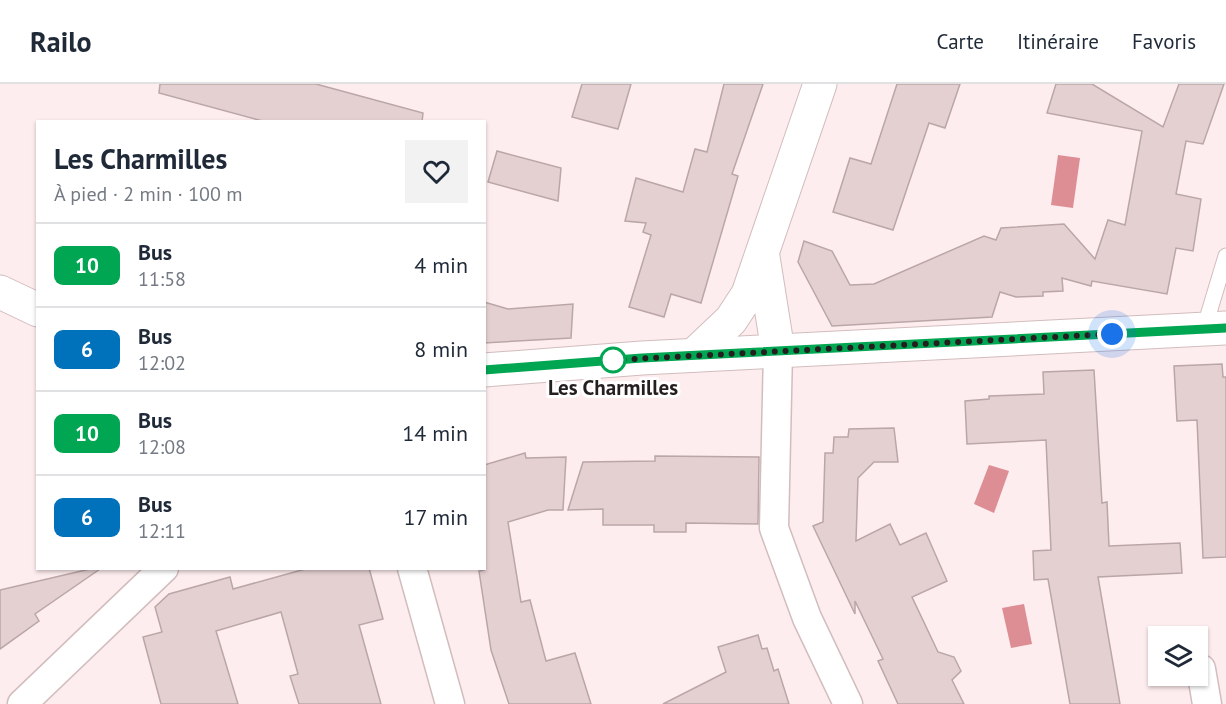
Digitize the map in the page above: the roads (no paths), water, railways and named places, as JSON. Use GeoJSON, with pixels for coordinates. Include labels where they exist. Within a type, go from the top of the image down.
{"type":"FeatureCollection","features":[{"type":"Feature","properties":{"kind":"street"},"geometry":{"type":"LineString","coordinates":[[694,355],[730,320],[748,294],[820,84]]}},
{"type":"Feature","properties":{"kind":"street"},"geometry":{"type":"LineString","coordinates":[[762,253],[778,351],[774,528],[807,618],[848,704]]}},
{"type":"Feature","properties":{"kind":"street"},"geometry":{"type":"LineString","coordinates":[[0,292],[36,309]]}},
{"type":"Feature","properties":{"kind":"street"},"geometry":{"type":"LineString","coordinates":[[486,370],[694,355],[1215,328]]}},
{"type":"Feature","properties":{"kind":"street"},"geometry":{"type":"LineString","coordinates":[[22,704],[162,570]]}},
{"type":"Feature","properties":{"kind":"street"},"geometry":{"type":"LineString","coordinates":[[413,570],[450,704]]}},
{"type":"Feature","properties":{"kind":"street"},"geometry":{"type":"LineString","coordinates":[[1204,686],[1207,704]]}},
{"type":"Feature","properties":{"kind":"lane"},"geometry":{"type":"LineString","coordinates":[[1215,328],[1226,256]]}},
{"type":"Feature","properties":{"kind":"place","name":"Les Charmilles"},"geometry":{"type":"Point","coordinates":[613,360]}}]}
